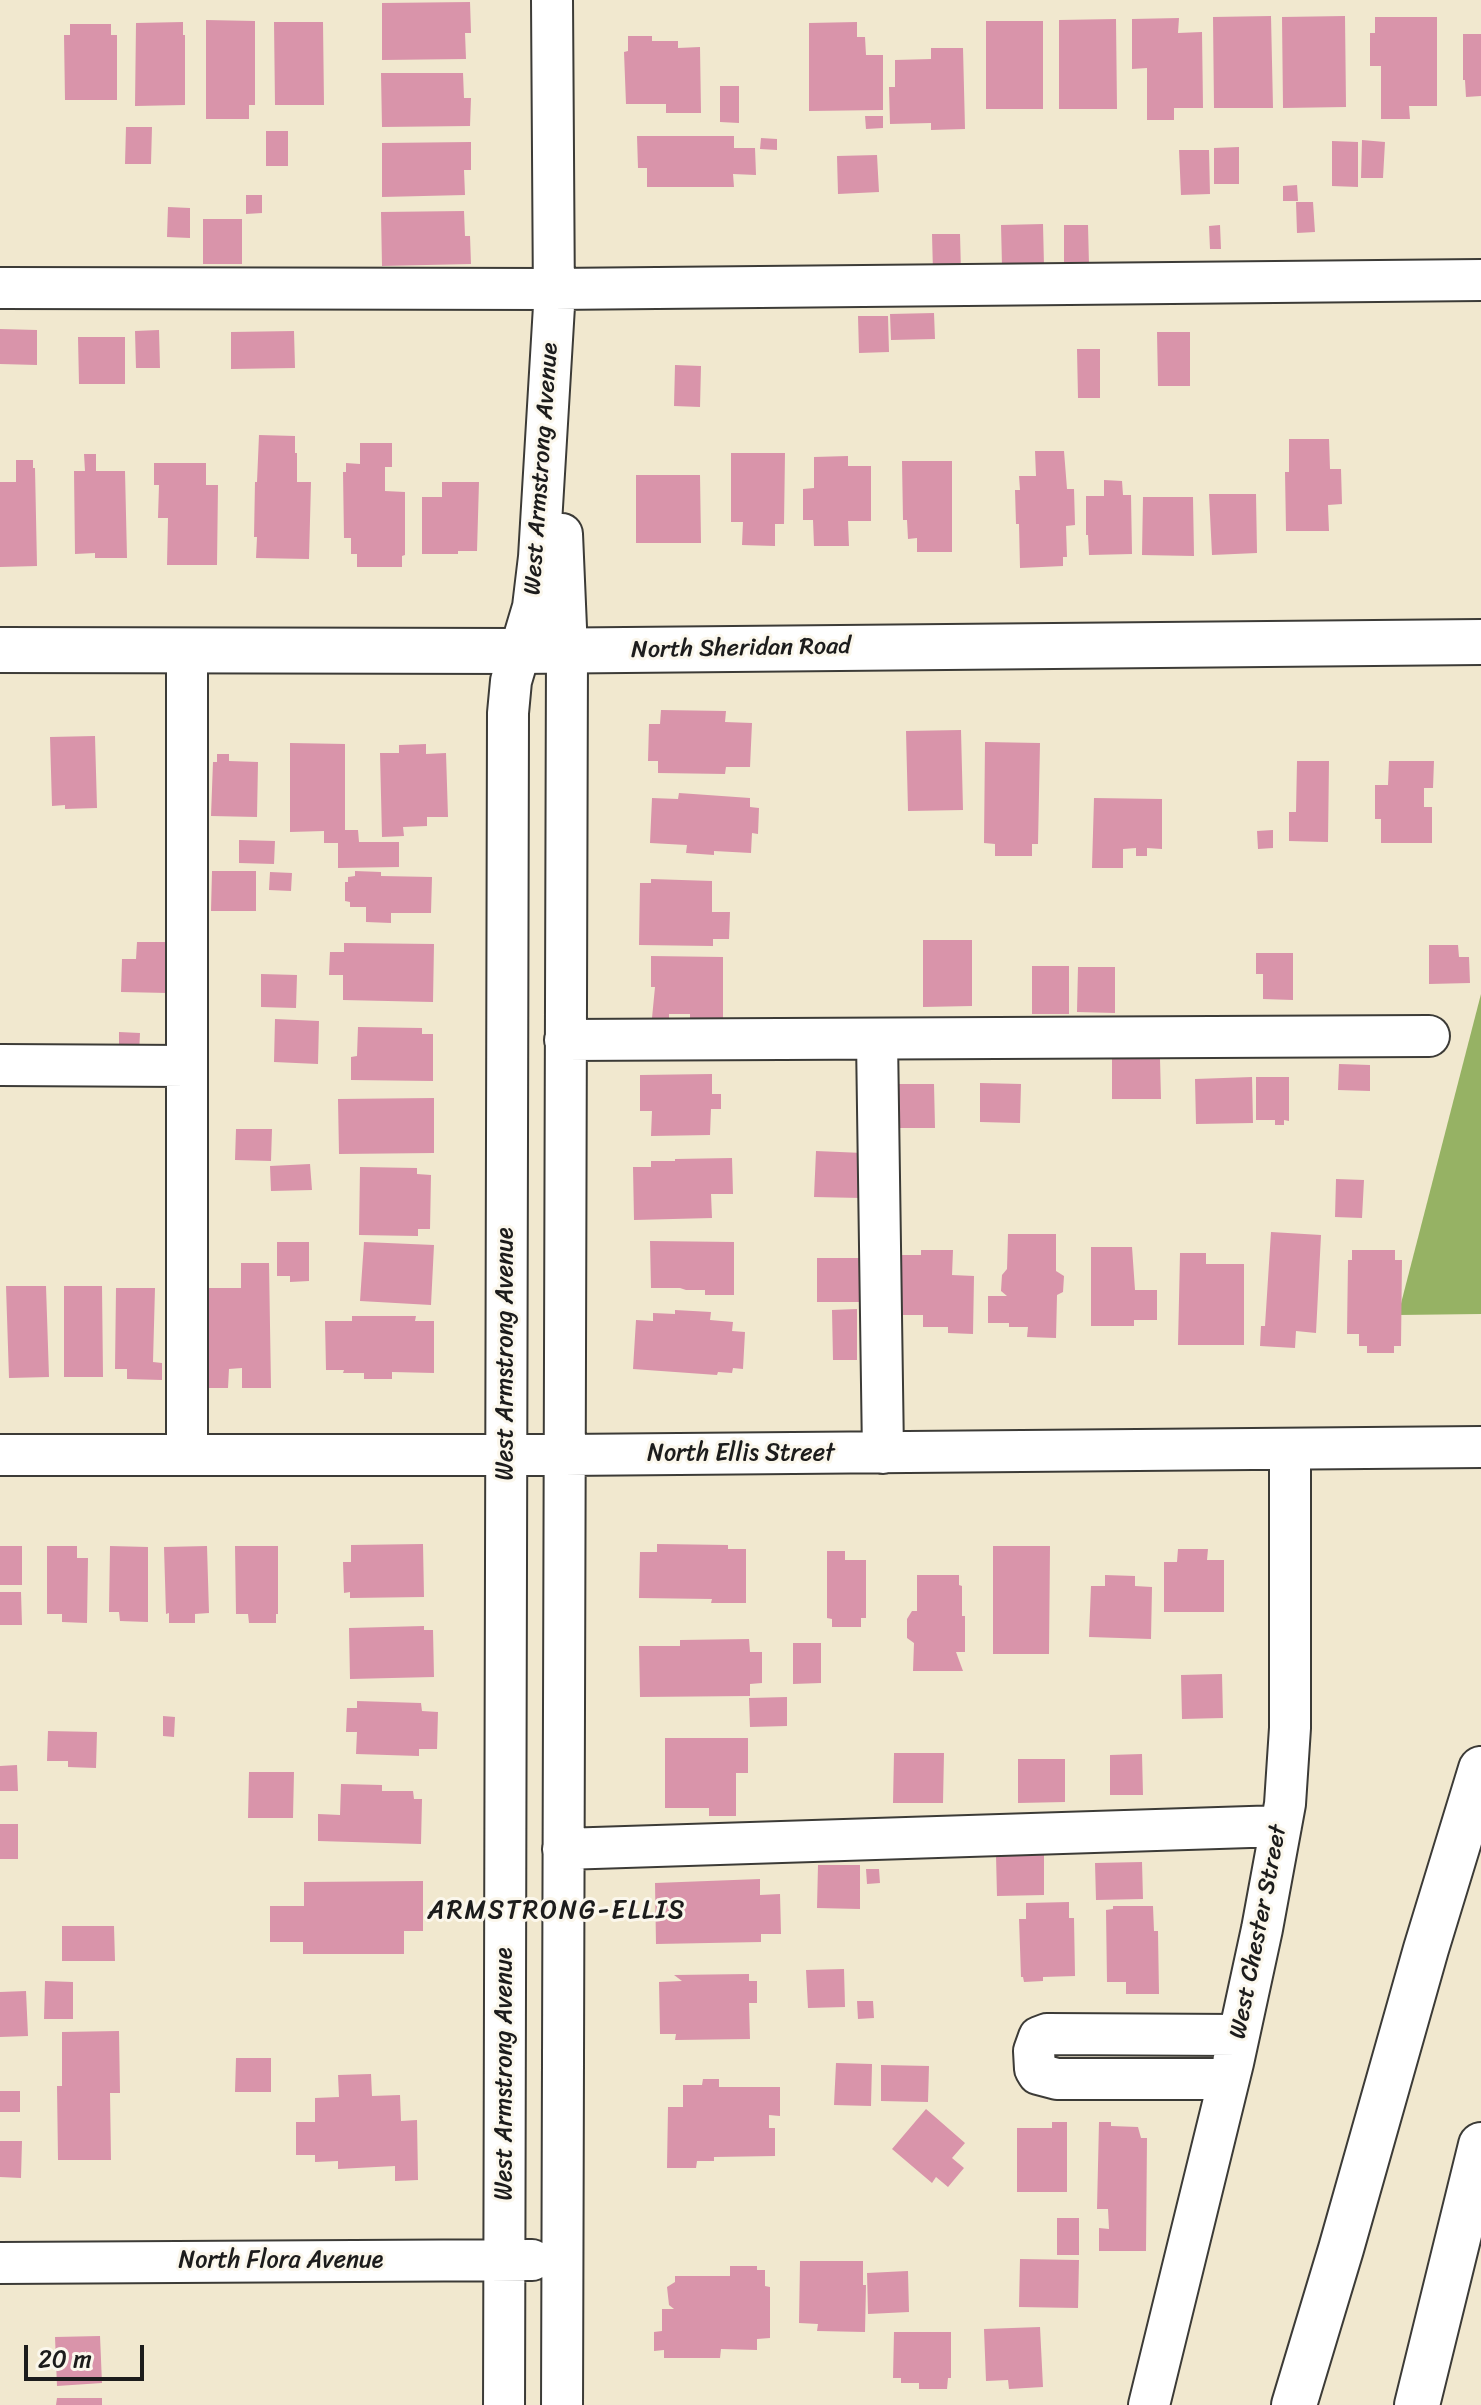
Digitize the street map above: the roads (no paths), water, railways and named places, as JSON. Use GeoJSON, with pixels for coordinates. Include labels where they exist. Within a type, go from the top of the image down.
{"type":"FeatureCollection","features":[{"type":"Feature","properties":{"kind":"main road","name":"North Sheridan Road"},"geometry":{"type":"LineString","coordinates":[[0,650],[567,651],[1481,642]]}},
{"type":"Feature","properties":{"kind":"main road"},"geometry":{"type":"LineString","coordinates":[[1294,2405],[1481,1769]]}},
{"type":"Feature","properties":{"kind":"main road"},"geometry":{"type":"LineString","coordinates":[[1417,2405],[1481,2145]]}},
{"type":"Feature","properties":{"kind":"street","name":"West Armstrong Avenue"},"geometry":{"type":"LineString","coordinates":[[552,0],[554,298],[567,651],[562,2405]]}},
{"type":"Feature","properties":{"kind":"street"},"geometry":{"type":"LineString","coordinates":[[0,288],[554,298],[1481,280]]}},
{"type":"Feature","properties":{"kind":"street","name":"West Armstrong Avenue"},"geometry":{"type":"LineString","coordinates":[[504,2405],[508,713],[511,681],[533,607],[538,572],[554,298]]}},
{"type":"Feature","properties":{"kind":"street"},"geometry":{"type":"LineString","coordinates":[[187,650],[187,1455]]}},
{"type":"Feature","properties":{"kind":"street"},"geometry":{"type":"LineString","coordinates":[[565,1040],[1429,1036]]}},
{"type":"Feature","properties":{"kind":"street"},"geometry":{"type":"LineString","coordinates":[[877,1039],[883,1453]]}},
{"type":"Feature","properties":{"kind":"street"},"geometry":{"type":"LineString","coordinates":[[0,1065],[187,1066]]}},
{"type":"Feature","properties":{"kind":"street","name":"North Ellis Street"},"geometry":{"type":"LineString","coordinates":[[0,1455],[564,1455],[1481,1447]]}},
{"type":"Feature","properties":{"kind":"street","name":"West Chester Street"},"geometry":{"type":"LineString","coordinates":[[1149,2405],[1239,2035],[1285,1804],[1290,1728],[1290,1450]]}},
{"type":"Feature","properties":{"kind":"street"},"geometry":{"type":"LineString","coordinates":[[563,1849],[1281,1826]]}},
{"type":"Feature","properties":{"kind":"street"},"geometry":{"type":"LineString","coordinates":[[1228,2079],[1057,2079],[1038,2074],[1034,2051],[1039,2037],[1047,2034],[1239,2035]]}},
{"type":"Feature","properties":{"kind":"street","name":"North Flora Avenue"},"geometry":{"type":"LineString","coordinates":[[0,2263],[563,2261]]}},
{"type":"Feature","properties":{"kind":"district","name":"ARMSTRONG-ELLIS"},"geometry":{"type":"Point","coordinates":[557,1911]}}]}
